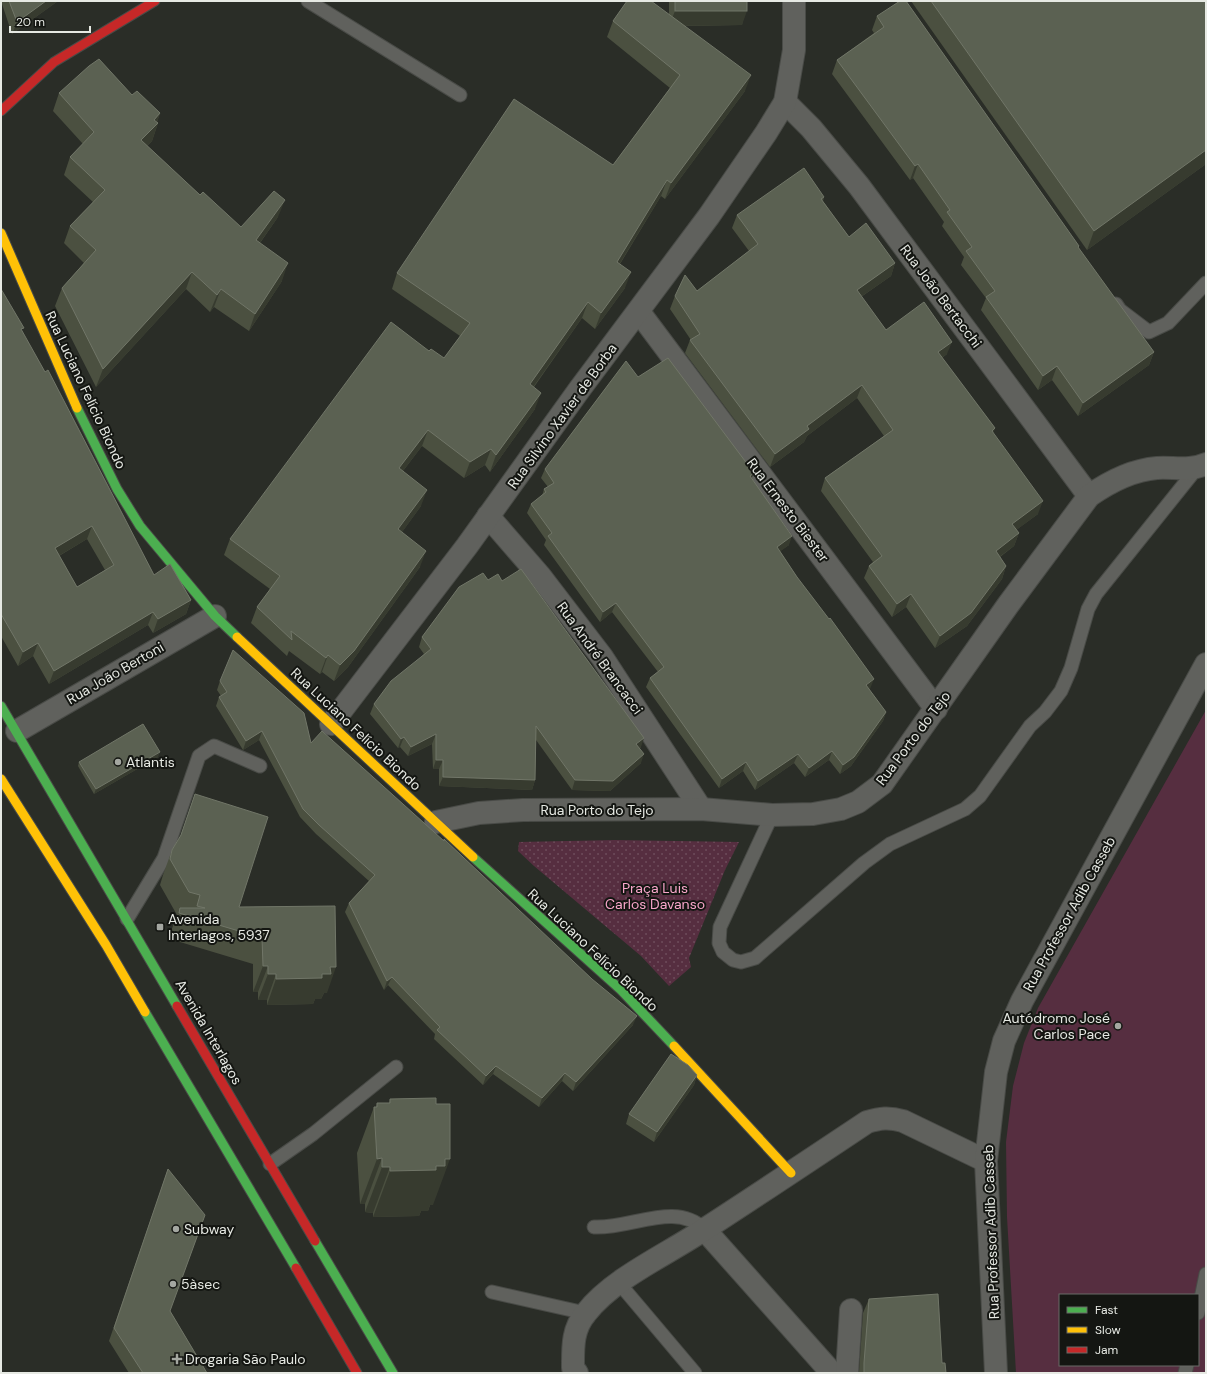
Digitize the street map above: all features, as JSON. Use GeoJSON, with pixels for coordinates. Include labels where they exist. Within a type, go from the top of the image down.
{"type":"FeatureCollection","features":[{"type":"Feature","properties":{"kind":"main road"},"geometry":{"type":"LineString","coordinates":[[1,111],[54,62],[156,1]]}},
{"type":"Feature","properties":{"kind":"main road","name":"Rua Luciano Felício Biondo"},"geometry":{"type":"LineString","coordinates":[[1,233],[87,431],[117,489],[140,526],[215,616],[515,896],[621,990],[791,1173]]}},
{"type":"Feature","properties":{"kind":"main road","name":"Avenida Interlagos"},"geometry":{"type":"LineString","coordinates":[[1,706],[393,1373]]}},
{"type":"Feature","properties":{"kind":"main road"},"geometry":{"type":"LineString","coordinates":[[1,778],[106,945],[357,1373]]}},
{"type":"Feature","properties":{"kind":"street"},"geometry":{"type":"LineString","coordinates":[[785,102],[794,50],[794,1]]}},
{"type":"Feature","properties":{"kind":"street","name":"Rua Silvino Xavier de Borba"},"geometry":{"type":"LineString","coordinates":[[331,724],[488,516],[579,390],[709,216],[766,133],[785,102]]}},
{"type":"Feature","properties":{"kind":"street","name":"Rua João Bertacchi"},"geometry":{"type":"LineString","coordinates":[[785,102],[812,128],[859,186],[1089,496]]}},
{"type":"Feature","properties":{"kind":"street","name":"Rua Ernesto Biester"},"geometry":{"type":"LineString","coordinates":[[638,312],[936,709]]}},
{"type":"Feature","properties":{"kind":"street","name":"Rua Porto do Tejo"},"geometry":{"type":"LineString","coordinates":[[436,822],[479,813],[523,810],[701,809],[772,815],[813,814],[841,809],[858,802],[882,784],[1008,605],[1089,496],[1106,484],[1132,474],[1156,468],[1202,466]]}},
{"type":"Feature","properties":{"kind":"street","name":"Rua André Brancacci"},"geometry":{"type":"LineString","coordinates":[[488,516],[540,576],[602,657],[701,809]]}},
{"type":"Feature","properties":{"kind":"street","name":"Rua João Bertoni"},"geometry":{"type":"LineString","coordinates":[[17,731],[215,616]]}},
{"type":"Feature","properties":{"kind":"street","name":"Rua Professor Adib Casseb"},"geometry":{"type":"LineString","coordinates":[[996,1373],[986,1161],[992,1099],[1004,1041],[1022,1001],[1206,664]]}},
{"type":"Feature","properties":{"kind":"street"},"geometry":{"type":"LineString","coordinates":[[571,1371],[574,1338],[577,1327],[585,1313],[600,1298],[619,1283],[791,1173],[867,1122],[879,1118],[891,1117],[903,1121],[986,1161]]}},
{"type":"Feature","properties":{"kind":"street"},"geometry":{"type":"LineString","coordinates":[[704,1229],[832,1373]]}},
{"type":"Feature","properties":{"kind":"street"},"geometry":{"type":"LineString","coordinates":[[846,1373],[851,1310]]}},
{"type":"Feature","properties":{"kind":"lane"},"geometry":{"type":"LineString","coordinates":[[308,1],[460,95]]}},
{"type":"Feature","properties":{"kind":"lane"},"geometry":{"type":"LineString","coordinates":[[1106,291],[1120,310],[1149,332],[1168,323],[1206,283]]}},
{"type":"Feature","properties":{"kind":"lane"},"geometry":{"type":"LineString","coordinates":[[772,815],[720,928],[719,943],[723,952],[733,960],[741,962],[755,958],[769,947],[840,882],[890,844],[965,809],[980,796],[1012,750],[1061,691],[1071,668],[1088,609],[1096,594],[1202,466]]}},
{"type":"Feature","properties":{"kind":"lane"},"geometry":{"type":"LineString","coordinates":[[127,919],[164,858],[199,756],[214,746],[260,766]]}},
{"type":"Feature","properties":{"kind":"lane"},"geometry":{"type":"LineString","coordinates":[[270,1164],[313,1134],[396,1067]]}},
{"type":"Feature","properties":{"kind":"lane"},"geometry":{"type":"LineString","coordinates":[[594,1227],[608,1228],[667,1216],[678,1216],[699,1224],[704,1229]]}},
{"type":"Feature","properties":{"kind":"lane"},"geometry":{"type":"LineString","coordinates":[[1199,1308],[1206,1274]]}},
{"type":"Feature","properties":{"kind":"lane"},"geometry":{"type":"LineString","coordinates":[[619,1283],[695,1373]]}},
{"type":"Feature","properties":{"kind":"lane"},"geometry":{"type":"LineString","coordinates":[[492,1292],[585,1313]]}},
{"type":"Feature","properties":{"kind":"green space","name":"Autódromo José Carlos Pace"},"geometry":{"type":"Polygon","coordinates":[[[1206,710],[1206,1373],[1016,1373],[1007,1217],[1006,1142],[1013,1086],[1024,1043],[1038,1008],[1206,710]]]}},
{"type":"Feature","properties":{"kind":"green space","name":"Praça Luis Carlos Davanso"},"geometry":{"type":"Polygon","coordinates":[[[615,840],[739,842],[725,870],[689,958],[691,967],[669,986],[641,956],[518,851],[519,842],[615,840]]]}},
{"type":"Feature","properties":{"kind":"building"},"geometry":{"type":"Polygon","coordinates":[[[9,1],[46,1],[17,22],[9,1]]]}},
{"type":"Feature","properties":{"kind":"building"},"geometry":{"type":"Polygon","coordinates":[[[627,1],[651,1],[751,75],[671,183],[667,180],[617,262],[631,272],[601,313],[588,302],[530,384],[541,393],[496,455],[491,449],[470,462],[428,430],[399,468],[427,490],[398,529],[426,551],[354,651],[340,665],[328,655],[326,658],[291,631],[292,640],[257,607],[280,576],[230,539],[391,322],[429,351],[431,349],[444,358],[470,323],[397,273],[514,99],[613,165],[680,75],[613,21],[627,1]]]}},
{"type":"Feature","properties":{"kind":"building"},"geometry":{"type":"Polygon","coordinates":[[[675,1],[747,1],[747,11],[675,11],[675,1]]]}},
{"type":"Feature","properties":{"kind":"building"},"geometry":{"type":"Polygon","coordinates":[[[900,1],[906,1],[1079,246],[1078,247],[1154,352],[1083,403],[1057,366],[1043,376],[986,297],[995,291],[966,251],[972,247],[947,212],[950,210],[918,164],[915,166],[837,60],[884,27],[877,16],[900,1]]]}},
{"type":"Feature","properties":{"kind":"building"},"geometry":{"type":"Polygon","coordinates":[[[931,1],[1206,1],[1206,150],[1094,231],[931,1]]]}},
{"type":"Feature","properties":{"kind":"building"},"geometry":{"type":"Polygon","coordinates":[[[99,59],[132,95],[137,91],[160,113],[154,120],[158,123],[141,140],[200,195],[203,192],[241,227],[274,191],[285,200],[256,240],[288,263],[255,314],[221,289],[217,295],[192,272],[103,369],[62,288],[96,250],[70,226],[105,190],[70,157],[94,132],[59,93],[99,59]]]}},
{"type":"Feature","properties":{"kind":"building"},"geometry":{"type":"Polygon","coordinates":[[[804,168],[824,197],[821,199],[849,237],[866,223],[895,263],[857,290],[886,330],[924,302],[952,342],[938,352],[995,428],[992,431],[1043,501],[1012,524],[1019,533],[996,551],[1006,566],[971,613],[940,636],[911,594],[897,604],[869,566],[882,556],[825,478],[893,430],[862,385],[807,426],[809,429],[775,454],[690,340],[700,334],[675,296],[685,275],[697,291],[758,244],[737,215],[804,168]]]}},
{"type":"Feature","properties":{"kind":"building"},"geometry":{"type":"Polygon","coordinates":[[[1,289],[24,328],[21,329],[45,372],[48,370],[154,575],[170,564],[191,600],[158,619],[153,612],[54,671],[38,643],[23,652],[1,614],[1,289]],[[92,526],[55,548],[77,587],[114,565],[92,526]]]}},
{"type":"Feature","properties":{"kind":"building"},"geometry":{"type":"Polygon","coordinates":[[[668,358],[754,473],[750,476],[792,536],[777,547],[797,577],[829,619],[830,618],[874,679],[866,685],[886,712],[854,757],[843,765],[832,751],[809,768],[798,754],[758,781],[746,762],[722,779],[650,678],[664,667],[616,603],[603,612],[548,536],[552,533],[531,504],[546,492],[544,489],[554,483],[545,469],[626,361],[638,377],[668,358]]]}},
{"type":"Feature","properties":{"kind":"building"},"geometry":{"type":"Polygon","coordinates":[[[521,569],[644,738],[636,744],[644,754],[613,781],[575,780],[536,726],[535,780],[443,777],[443,760],[436,760],[436,734],[411,747],[404,737],[401,739],[374,704],[391,681],[431,649],[422,637],[459,587],[483,573],[488,580],[498,574],[502,581],[521,569]]]}},
{"type":"Feature","properties":{"kind":"building"},"geometry":{"type":"Polygon","coordinates":[[[233,650],[304,713],[311,743],[322,731],[444,841],[444,839],[592,979],[637,1016],[576,1082],[565,1073],[542,1098],[496,1066],[486,1076],[437,1030],[440,1027],[392,977],[387,981],[349,903],[375,875],[303,809],[262,731],[246,741],[219,697],[227,692],[220,681],[233,650]]]}},
{"type":"Feature","properties":{"kind":"building","name":"Atlantis"},"geometry":{"type":"Polygon","coordinates":[[[143,724],[160,752],[96,789],[79,762],[143,724]]]}},
{"type":"Feature","properties":{"kind":"building"},"geometry":{"type":"Polygon","coordinates":[[[195,794],[268,817],[239,907],[335,906],[336,967],[330,967],[331,974],[322,974],[322,978],[276,979],[276,974],[268,974],[268,966],[263,966],[262,938],[179,913],[180,908],[205,908],[197,906],[200,895],[189,892],[170,859],[172,850],[181,835],[195,794]]]}},
{"type":"Feature","properties":{"kind":"building"},"geometry":{"type":"Polygon","coordinates":[[[671,1054],[688,1065],[697,1075],[657,1132],[629,1114],[671,1054]]]}},
{"type":"Feature","properties":{"kind":"building"},"geometry":{"type":"Polygon","coordinates":[[[436,1098],[436,1104],[450,1104],[450,1159],[445,1159],[445,1166],[436,1166],[436,1170],[390,1171],[390,1167],[382,1167],[382,1158],[377,1159],[374,1107],[377,1107],[377,1103],[390,1103],[390,1099],[436,1098]]]}},
{"type":"Feature","properties":{"kind":"building"},"geometry":{"type":"Polygon","coordinates":[[[168,1169],[205,1215],[170,1311],[207,1373],[143,1373],[114,1328],[168,1169]]]}},
{"type":"Feature","properties":{"kind":"building"},"geometry":{"type":"Polygon","coordinates":[[[938,1294],[942,1363],[945,1363],[946,1373],[864,1373],[869,1299],[938,1294]]]}},
{"type":"Feature","properties":{"kind":"traffic: fast"},"geometry":{"type":"LineString","coordinates":[[77,408],[117,489],[140,526],[215,616],[237,637]]}},
{"type":"Feature","properties":{"kind":"traffic: fast"},"geometry":{"type":"LineString","coordinates":[[1,706],[177,1006]]}},
{"type":"Feature","properties":{"kind":"traffic: fast"},"geometry":{"type":"LineString","coordinates":[[473,857],[621,990],[674,1046]]}},
{"type":"Feature","properties":{"kind":"traffic: fast"},"geometry":{"type":"LineString","coordinates":[[145,1012],[296,1268]]}},
{"type":"Feature","properties":{"kind":"traffic: fast"},"geometry":{"type":"LineString","coordinates":[[315,1241],[393,1373]]}},
{"type":"Feature","properties":{"kind":"traffic: slow"},"geometry":{"type":"LineString","coordinates":[[1,233],[77,408]]}},
{"type":"Feature","properties":{"kind":"traffic: slow"},"geometry":{"type":"LineString","coordinates":[[237,637],[473,857]]}},
{"type":"Feature","properties":{"kind":"traffic: slow"},"geometry":{"type":"LineString","coordinates":[[1,779],[106,945],[145,1012]]}},
{"type":"Feature","properties":{"kind":"traffic: slow"},"geometry":{"type":"LineString","coordinates":[[674,1046],[791,1173]]}},
{"type":"Feature","properties":{"kind":"traffic: jam"},"geometry":{"type":"LineString","coordinates":[[1,111],[54,62],[155,1]]}},
{"type":"Feature","properties":{"kind":"traffic: jam"},"geometry":{"type":"LineString","coordinates":[[177,1006],[315,1241]]}},
{"type":"Feature","properties":{"kind":"traffic: jam"},"geometry":{"type":"LineString","coordinates":[[296,1268],[357,1373]]}},
{"type":"Feature","properties":{"kind":"place","name":"Atlantis"},"geometry":{"type":"Point","coordinates":[118,762]}},
{"type":"Feature","properties":{"kind":"place","name":"Avenida Interlagos, 5937"},"geometry":{"type":"Point","coordinates":[160,927]}},
{"type":"Feature","properties":{"kind":"place","name":"Autódromo José Carlos Pace"},"geometry":{"type":"Point","coordinates":[1118,1026]}},
{"type":"Feature","properties":{"kind":"place","name":"Subway"},"geometry":{"type":"Point","coordinates":[176,1229]}},
{"type":"Feature","properties":{"kind":"place","name":"5àsec"},"geometry":{"type":"Point","coordinates":[173,1284]}},
{"type":"Feature","properties":{"kind":"place","name":"Drogaria São Paulo"},"geometry":{"type":"Point","coordinates":[177,1359]}}]}
